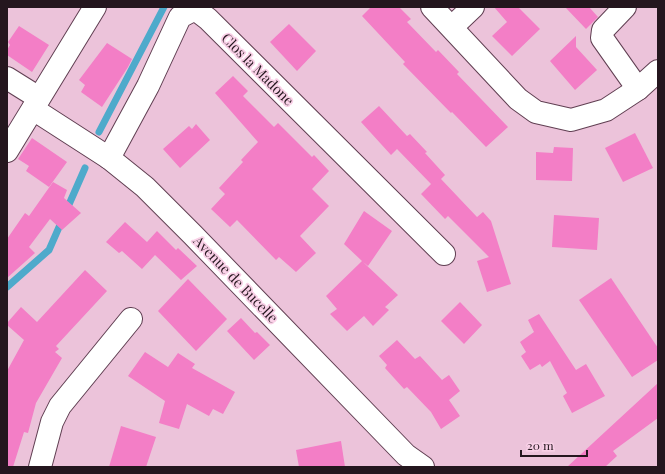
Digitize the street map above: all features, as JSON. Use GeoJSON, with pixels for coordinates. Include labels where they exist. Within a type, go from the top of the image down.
{"type":"FeatureCollection","features":[{"type":"Feature","properties":{"kind":"street"},"geometry":{"type":"LineString","coordinates":[[7,151],[95,7]]}},
{"type":"Feature","properties":{"kind":"street"},"geometry":{"type":"LineString","coordinates":[[432,7],[518,99],[536,112],[571,120],[606,110],[638,89],[658,71]]}},
{"type":"Feature","properties":{"kind":"street"},"geometry":{"type":"LineString","coordinates":[[452,27],[473,7]]}},
{"type":"Feature","properties":{"kind":"street"},"geometry":{"type":"LineString","coordinates":[[625,7],[602,30],[602,38],[638,89]]}},
{"type":"Feature","properties":{"kind":"street","name":"Clos la Madone"},"geometry":{"type":"LineString","coordinates":[[109,158],[148,86],[180,17],[195,9],[208,19],[444,254]]}},
{"type":"Feature","properties":{"kind":"street","name":"Avenue de Bucelle"},"geometry":{"type":"LineString","coordinates":[[7,78],[36,104],[146,187],[406,455],[423,467]]}},
{"type":"Feature","properties":{"kind":"street"},"geometry":{"type":"LineString","coordinates":[[40,467],[52,422],[60,406],[131,319]]}},
{"type":"Feature","properties":{"kind":"building"},"geometry":{"type":"Polygon","coordinates":[[[371,7],[399,7],[411,19],[407,22],[436,52],[438,50],[459,72],[457,74],[508,127],[486,147],[403,64],[405,62],[362,16],[371,7]]]}},
{"type":"Feature","properties":{"kind":"building"},"geometry":{"type":"Polygon","coordinates":[[[494,7],[518,7],[540,29],[512,56],[492,36],[507,22],[494,7]]]}},
{"type":"Feature","properties":{"kind":"building"},"geometry":{"type":"Polygon","coordinates":[[[565,7],[589,7],[598,17],[586,29],[565,7]]]}},
{"type":"Feature","properties":{"kind":"building"},"geometry":{"type":"Polygon","coordinates":[[[289,24],[316,51],[297,71],[270,42],[289,24]]]}},
{"type":"Feature","properties":{"kind":"building"},"geometry":{"type":"Polygon","coordinates":[[[19,26],[49,45],[32,72],[7,55],[7,50],[10,45],[8,42],[19,26]]]}},
{"type":"Feature","properties":{"kind":"building"},"geometry":{"type":"Polygon","coordinates":[[[576,36],[576,47],[597,70],[575,90],[550,61],[576,36]]]}},
{"type":"Feature","properties":{"kind":"building"},"geometry":{"type":"Polygon","coordinates":[[[107,43],[132,59],[102,107],[81,92],[85,85],[79,80],[107,43]]]}},
{"type":"Feature","properties":{"kind":"building"},"geometry":{"type":"Polygon","coordinates":[[[233,76],[248,91],[243,96],[274,127],[278,123],[312,157],[314,155],[329,171],[312,189],[329,206],[300,236],[316,253],[296,272],[279,257],[276,260],[237,220],[230,227],[211,209],[225,194],[219,188],[243,162],[241,160],[258,142],[215,93],[233,76]]]}},
{"type":"Feature","properties":{"kind":"building"},"geometry":{"type":"Polygon","coordinates":[[[379,106],[407,136],[410,134],[427,152],[425,153],[445,175],[441,179],[477,217],[483,212],[491,221],[511,284],[487,292],[477,261],[489,257],[448,216],[445,219],[421,194],[431,184],[397,149],[391,155],[361,122],[379,106]]]}},
{"type":"Feature","properties":{"kind":"building"},"geometry":{"type":"Polygon","coordinates":[[[196,124],[210,140],[180,168],[163,149],[189,126],[192,129],[196,124]]]}},
{"type":"Feature","properties":{"kind":"building"},"geometry":{"type":"Polygon","coordinates":[[[635,133],[653,168],[623,182],[605,148],[635,133]]]}},
{"type":"Feature","properties":{"kind":"building"},"geometry":{"type":"Polygon","coordinates":[[[32,138],[67,162],[49,187],[26,171],[29,166],[18,159],[32,138]]]}},
{"type":"Feature","properties":{"kind":"building"},"geometry":{"type":"Polygon","coordinates":[[[554,147],[573,148],[572,181],[536,180],[536,152],[553,153],[554,147]]]}},
{"type":"Feature","properties":{"kind":"building"},"geometry":{"type":"Polygon","coordinates":[[[53,182],[67,190],[64,198],[81,213],[62,230],[50,219],[29,247],[35,253],[7,278],[7,239],[25,213],[29,216],[53,182]]]}},
{"type":"Feature","properties":{"kind":"building"},"geometry":{"type":"Polygon","coordinates":[[[364,211],[392,231],[368,266],[363,262],[398,295],[385,307],[389,310],[373,326],[364,316],[347,331],[330,314],[337,309],[326,296],[362,261],[344,244],[364,211]]]}},
{"type":"Feature","properties":{"kind":"building"},"geometry":{"type":"Polygon","coordinates":[[[554,215],[599,218],[597,250],[552,247],[554,215]]]}},
{"type":"Feature","properties":{"kind":"building"},"geometry":{"type":"Polygon","coordinates":[[[125,222],[147,242],[157,231],[176,250],[178,248],[197,266],[181,280],[155,255],[142,269],[122,251],[119,253],[106,242],[125,222]]]}},
{"type":"Feature","properties":{"kind":"building"},"geometry":{"type":"Polygon","coordinates":[[[85,270],[107,291],[56,346],[59,349],[55,352],[62,358],[36,403],[28,433],[24,432],[13,467],[7,467],[7,371],[24,340],[7,325],[7,323],[21,307],[37,322],[85,270]]]}},
{"type":"Feature","properties":{"kind":"building"},"geometry":{"type":"Polygon","coordinates":[[[611,278],[658,348],[658,360],[632,377],[579,300],[611,278]]]}},
{"type":"Feature","properties":{"kind":"building"},"geometry":{"type":"Polygon","coordinates":[[[188,279],[227,319],[196,351],[158,311],[188,279]]]}},
{"type":"Feature","properties":{"kind":"building"},"geometry":{"type":"Polygon","coordinates":[[[460,302],[482,325],[464,344],[441,321],[460,302]]]}},
{"type":"Feature","properties":{"kind":"building"},"geometry":{"type":"Polygon","coordinates":[[[539,314],[576,370],[586,364],[605,396],[572,413],[563,396],[567,393],[550,361],[542,367],[540,364],[530,370],[521,356],[526,352],[520,342],[534,332],[528,320],[539,314]]]}},
{"type":"Feature","properties":{"kind":"building"},"geometry":{"type":"Polygon","coordinates":[[[241,318],[255,333],[257,332],[270,345],[254,360],[227,331],[241,318]]]}},
{"type":"Feature","properties":{"kind":"building"},"geometry":{"type":"Polygon","coordinates":[[[397,340],[415,359],[420,356],[442,380],[449,375],[460,391],[449,400],[460,416],[441,429],[431,412],[407,387],[404,389],[385,368],[387,365],[379,356],[397,340]]]}},
{"type":"Feature","properties":{"kind":"building"},"geometry":{"type":"Polygon","coordinates":[[[145,352],[168,367],[178,353],[195,364],[192,368],[235,392],[223,414],[213,409],[209,416],[187,404],[179,429],[159,423],[165,401],[128,376],[145,352]]]}},
{"type":"Feature","properties":{"kind":"building"},"geometry":{"type":"Polygon","coordinates":[[[658,383],[658,418],[613,451],[617,456],[605,467],[567,467],[658,383]]]}},
{"type":"Feature","properties":{"kind":"building"},"geometry":{"type":"Polygon","coordinates":[[[121,426],[156,437],[146,467],[109,467],[121,426]]]}},
{"type":"Feature","properties":{"kind":"building"},"geometry":{"type":"Polygon","coordinates":[[[341,441],[345,467],[299,467],[296,450],[341,441]]]}},
{"type":"Feature","properties":{"kind":"waterway"},"geometry":{"type":"LineString","coordinates":[[99,132],[164,7]]}},
{"type":"Feature","properties":{"kind":"waterway"},"geometry":{"type":"LineString","coordinates":[[7,287],[49,250],[85,168]]}}]}
